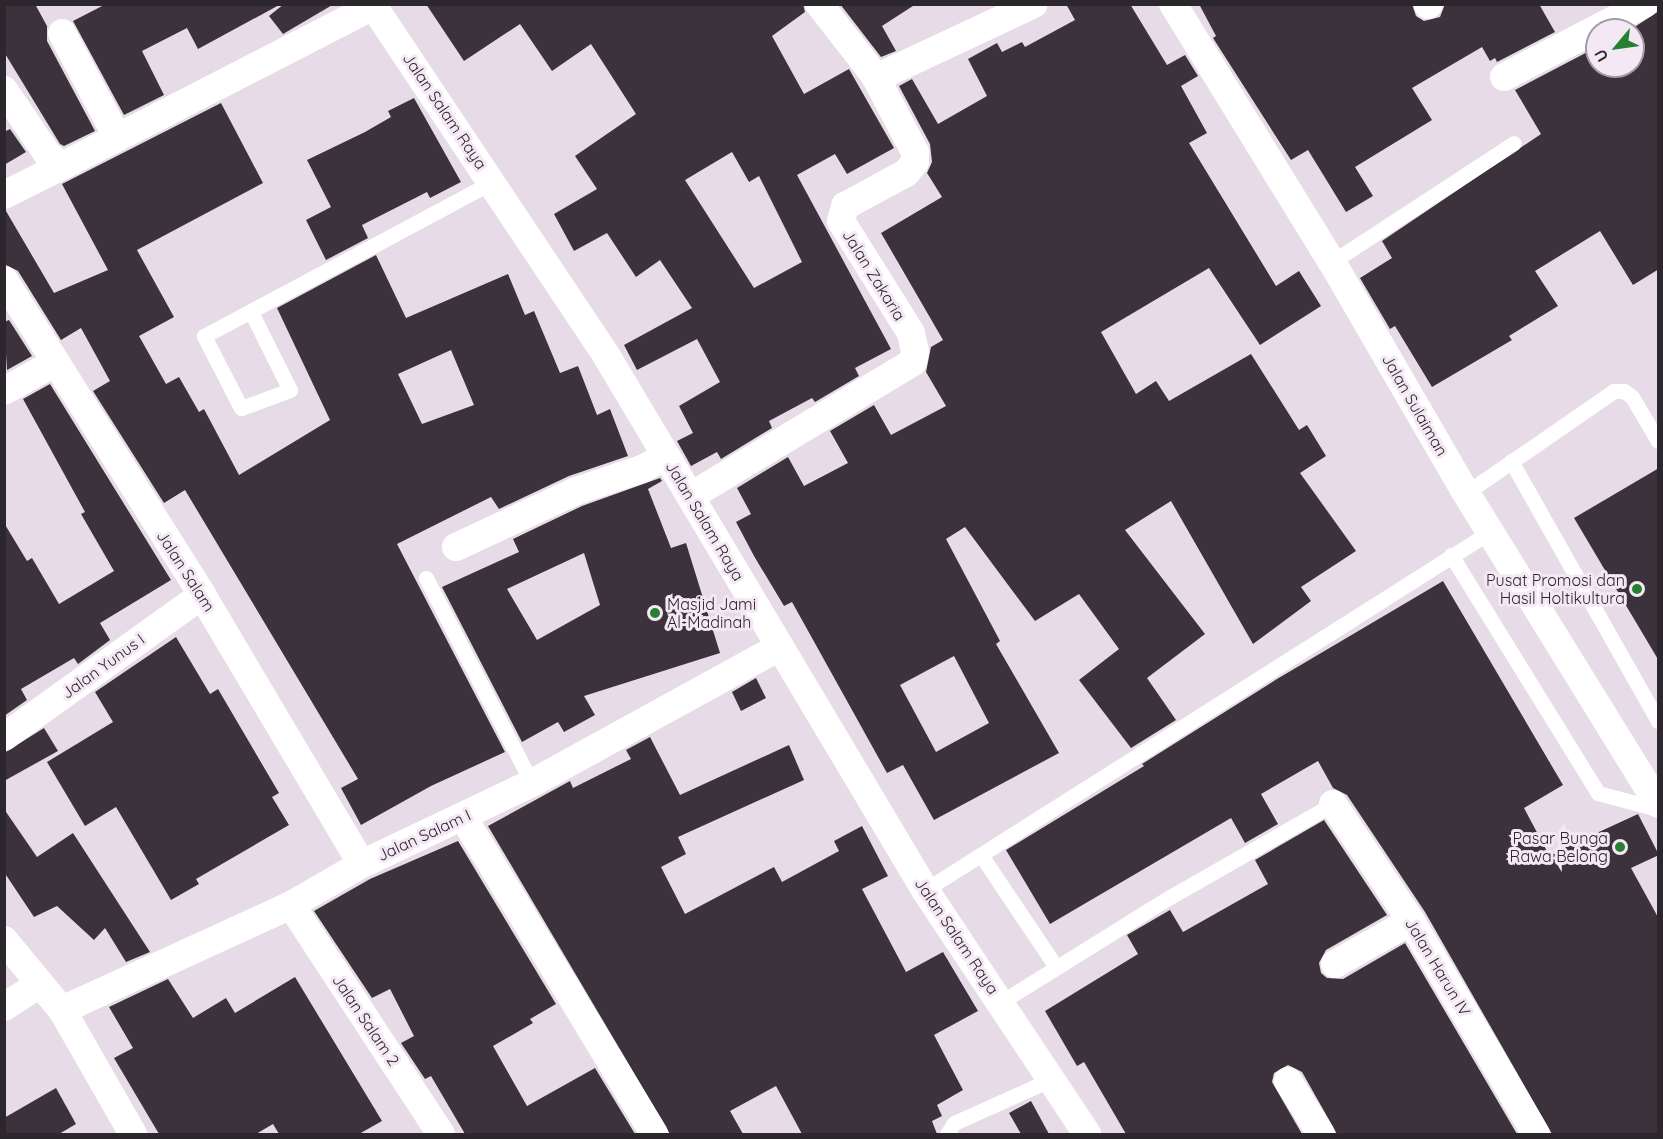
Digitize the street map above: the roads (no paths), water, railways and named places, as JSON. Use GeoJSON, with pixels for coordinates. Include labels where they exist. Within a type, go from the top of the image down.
{"type":"FeatureCollection","features":[{"type":"Feature","properties":{"kind":"street"},"geometry":{"type":"LineString","coordinates":[[819,4],[876,77],[1034,4]]}},
{"type":"Feature","properties":{"kind":"street","name":"Jalan Sulaiman"},"geometry":{"type":"LineString","coordinates":[[1173,4],[1332,262],[1466,494],[1659,804]]}},
{"type":"Feature","properties":{"kind":"street"},"geometry":{"type":"LineString","coordinates":[[1504,77],[1644,4]]}},
{"type":"Feature","properties":{"kind":"street"},"geometry":{"type":"LineString","coordinates":[[4,195],[373,5]]}},
{"type":"Feature","properties":{"kind":"street","name":"Jalan Salam Raya"},"geometry":{"type":"LineString","coordinates":[[373,5],[493,182],[606,355],[926,890],[1087,1134]]}},
{"type":"Feature","properties":{"kind":"street"},"geometry":{"type":"LineString","coordinates":[[62,33],[117,137]]}},
{"type":"Feature","properties":{"kind":"street","name":"Jalan Zakaria"},"geometry":{"type":"LineString","coordinates":[[691,496],[913,362],[915,351],[910,333],[841,221],[845,206],[906,173],[915,162],[915,152],[876,77]]}},
{"type":"Feature","properties":{"kind":"street"},"geometry":{"type":"LineString","coordinates":[[4,90],[48,155],[62,166]]}},
{"type":"Feature","properties":{"kind":"street","name":"Jalan Salam"},"geometry":{"type":"LineString","coordinates":[[4,280],[54,363],[202,595],[362,864]]}},
{"type":"Feature","properties":{"kind":"street"},"geometry":{"type":"LineString","coordinates":[[4,391],[54,363]]}},
{"type":"Feature","properties":{"kind":"street"},"geometry":{"type":"LineString","coordinates":[[456,547],[576,491],[642,469],[666,456]]}},
{"type":"Feature","properties":{"kind":"street","name":"Jalan Yunus I"},"geometry":{"type":"LineString","coordinates":[[4,737],[202,595]]}},
{"type":"Feature","properties":{"kind":"street","name":"Jalan Salam I"},"geometry":{"type":"LineString","coordinates":[[62,1010],[291,905],[362,864],[532,783],[779,647]]}},
{"type":"Feature","properties":{"kind":"street","name":"Jalan Harun IV"},"geometry":{"type":"LineString","coordinates":[[1333,804],[1411,921],[1536,1134]]}},
{"type":"Feature","properties":{"kind":"street"},"geometry":{"type":"LineString","coordinates":[[463,817],[654,1134]]}},
{"type":"Feature","properties":{"kind":"street","name":"Jalan Salam 2"},"geometry":{"type":"LineString","coordinates":[[291,905],[441,1134]]}},
{"type":"Feature","properties":{"kind":"street"},"geometry":{"type":"LineString","coordinates":[[1335,964],[1411,921]]}},
{"type":"Feature","properties":{"kind":"street"},"geometry":{"type":"LineString","coordinates":[[4,940],[38,986],[62,1010],[133,1134]]}},
{"type":"Feature","properties":{"kind":"street"},"geometry":{"type":"LineString","coordinates":[[4,1007],[38,986]]}},
{"type":"Feature","properties":{"kind":"street"},"geometry":{"type":"LineString","coordinates":[[1288,1081],[1321,1134]]}},
{"type":"Feature","properties":{"kind":"lane"},"geometry":{"type":"LineString","coordinates":[[1332,262],[1514,143]]}},
{"type":"Feature","properties":{"kind":"lane"},"geometry":{"type":"LineString","coordinates":[[251,312],[290,390],[241,408],[204,336],[493,182]]}},
{"type":"Feature","properties":{"kind":"lane"},"geometry":{"type":"LineString","coordinates":[[1466,494],[1510,461],[1614,391],[1623,391],[1632,397],[1659,441]]}},
{"type":"Feature","properties":{"kind":"lane"},"geometry":{"type":"LineString","coordinates":[[1510,461],[1659,721]]}},
{"type":"Feature","properties":{"kind":"lane"},"geometry":{"type":"LineString","coordinates":[[926,890],[1490,531]]}},
{"type":"Feature","properties":{"kind":"lane"},"geometry":{"type":"LineString","coordinates":[[1451,555],[1598,793],[1659,809]]}},
{"type":"Feature","properties":{"kind":"lane"},"geometry":{"type":"LineString","coordinates":[[426,578],[532,783]]}},
{"type":"Feature","properties":{"kind":"lane"},"geometry":{"type":"LineString","coordinates":[[1001,1002],[1056,967],[1333,804]]}},
{"type":"Feature","properties":{"kind":"lane"},"geometry":{"type":"LineString","coordinates":[[981,855],[1056,967]]}},
{"type":"Feature","properties":{"kind":"lane"},"geometry":{"type":"LineString","coordinates":[[947,1134],[954,1123],[1052,1079]]}},
{"type":"Feature","properties":{"kind":"place","name":"Pusat Promosi dan Hasil Holtikultura"},"geometry":{"type":"Point","coordinates":[1637,589]}},
{"type":"Feature","properties":{"kind":"place","name":"Masjid Jami Al-Madinah"},"geometry":{"type":"Point","coordinates":[655,613]}},
{"type":"Feature","properties":{"kind":"place","name":"Pasar Bunga Rawa Belong"},"geometry":{"type":"Point","coordinates":[1620,847]}}]}
